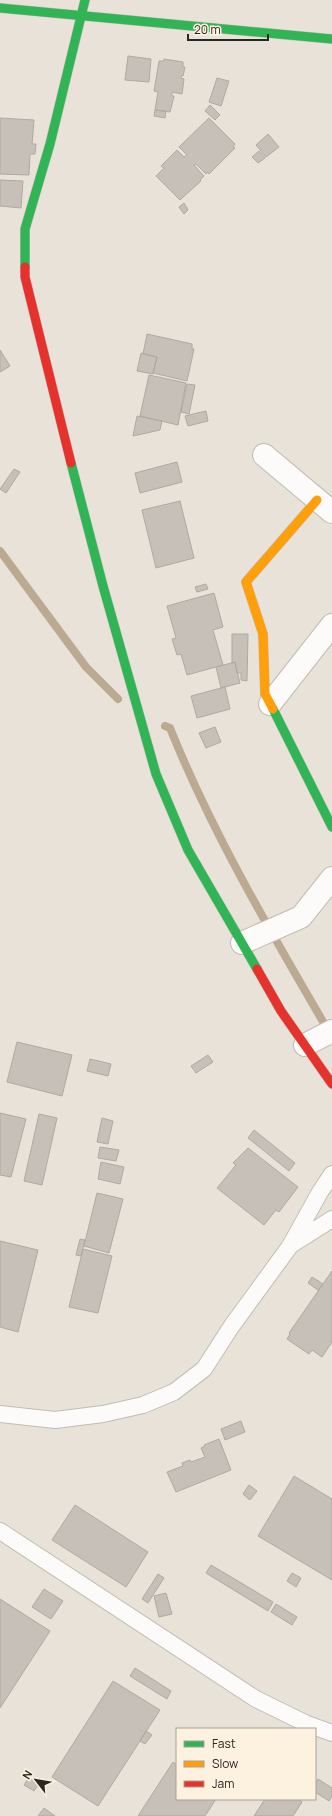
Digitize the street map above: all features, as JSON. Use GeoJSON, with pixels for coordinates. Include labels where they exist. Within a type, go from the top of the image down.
{"type":"FeatureCollection","features":[{"type":"Feature","properties":{"kind":"street"},"geometry":{"type":"LineString","coordinates":[[85,0],[50,144],[25,229],[25,277],[63,433],[103,586],[156,774],[188,850],[281,1012],[332,1084]]}},
{"type":"Feature","properties":{"kind":"street"},"geometry":{"type":"LineString","coordinates":[[0,8],[332,39]]}},
{"type":"Feature","properties":{"kind":"street"},"geometry":{"type":"LineString","coordinates":[[264,455],[325,506],[246,582],[263,634],[265,694],[332,827]]}},
{"type":"Feature","properties":{"kind":"street"},"geometry":{"type":"LineString","coordinates":[[270,704],[332,625]]}},
{"type":"Feature","properties":{"kind":"street"},"geometry":{"type":"LineString","coordinates":[[242,943],[301,917],[332,878]]}},
{"type":"Feature","properties":{"kind":"street"},"geometry":{"type":"LineString","coordinates":[[305,1045],[332,1030]]}},
{"type":"Feature","properties":{"kind":"lane"},"geometry":{"type":"LineString","coordinates":[[0,1414],[55,1420],[104,1414],[143,1405],[174,1392],[204,1368],[231,1327],[290,1246],[320,1192],[332,1174]]}},
{"type":"Feature","properties":{"kind":"lane"},"geometry":{"type":"LineString","coordinates":[[290,1246],[332,1219]]}},
{"type":"Feature","properties":{"kind":"lane"},"geometry":{"type":"LineString","coordinates":[[0,1531],[256,1699],[307,1724],[332,1733]]}},
{"type":"Feature","properties":{"kind":"building"},"geometry":{"type":"Polygon","coordinates":[[[128,56],[151,59],[149,82],[125,80],[128,56]]]}},
{"type":"Feature","properties":{"kind":"building"},"geometry":{"type":"Polygon","coordinates":[[[164,59],[183,62],[183,67],[185,67],[181,78],[184,79],[182,94],[172,92],[172,96],[174,96],[170,112],[155,110],[158,92],[154,91],[159,61],[164,61],[164,59]]]}},
{"type":"Feature","properties":{"kind":"building"},"geometry":{"type":"Polygon","coordinates":[[[217,78],[229,81],[221,106],[209,102],[217,78]]]}},
{"type":"Feature","properties":{"kind":"building"},"geometry":{"type":"Polygon","coordinates":[[[210,105],[220,115],[215,120],[205,111],[210,105]]]}},
{"type":"Feature","properties":{"kind":"building"},"geometry":{"type":"Polygon","coordinates":[[[155,110],[166,111],[165,118],[154,116],[155,110]]]}},
{"type":"Feature","properties":{"kind":"building"},"geometry":{"type":"Polygon","coordinates":[[[0,118],[34,120],[32,144],[36,144],[35,154],[30,154],[29,175],[0,174],[0,118]]]}},
{"type":"Feature","properties":{"kind":"building"},"geometry":{"type":"Polygon","coordinates":[[[209,118],[235,144],[233,147],[235,148],[209,174],[207,172],[206,174],[196,164],[194,165],[204,176],[200,180],[201,181],[180,200],[156,176],[164,168],[161,166],[177,150],[184,157],[187,155],[179,147],[209,118]]]}},
{"type":"Feature","properties":{"kind":"building"},"geometry":{"type":"Polygon","coordinates":[[[268,134],[279,147],[266,157],[256,145],[268,134]]]}},
{"type":"Feature","properties":{"kind":"building"},"geometry":{"type":"Polygon","coordinates":[[[259,151],[265,158],[258,163],[252,157],[259,151]]]}},
{"type":"Feature","properties":{"kind":"building"},"geometry":{"type":"Polygon","coordinates":[[[0,180],[23,181],[21,208],[0,206],[0,180]]]}},
{"type":"Feature","properties":{"kind":"building"},"geometry":{"type":"Polygon","coordinates":[[[184,203],[188,210],[184,214],[179,207],[184,203]]]}},
{"type":"Feature","properties":{"kind":"building"},"geometry":{"type":"Polygon","coordinates":[[[147,334],[192,344],[192,349],[194,349],[187,381],[153,373],[157,357],[143,354],[147,334]]]}},
{"type":"Feature","properties":{"kind":"building"},"geometry":{"type":"Polygon","coordinates":[[[0,350],[10,366],[0,372],[0,350]]]}},
{"type":"Feature","properties":{"kind":"building"},"geometry":{"type":"Polygon","coordinates":[[[141,353],[157,357],[153,374],[137,371],[141,353]]]}},
{"type":"Feature","properties":{"kind":"building"},"geometry":{"type":"Polygon","coordinates":[[[149,375],[186,383],[178,425],[140,416],[149,375]]]}},
{"type":"Feature","properties":{"kind":"building"},"geometry":{"type":"Polygon","coordinates":[[[187,384],[195,385],[189,414],[181,412],[187,384]]]}},
{"type":"Feature","properties":{"kind":"building"},"geometry":{"type":"Polygon","coordinates":[[[206,411],[208,421],[188,426],[185,416],[206,411]]]}},
{"type":"Feature","properties":{"kind":"building"},"geometry":{"type":"Polygon","coordinates":[[[137,416],[162,421],[160,430],[133,436],[137,416]]]}},
{"type":"Feature","properties":{"kind":"building"},"geometry":{"type":"Polygon","coordinates":[[[177,462],[182,482],[140,493],[135,473],[177,462]]]}},
{"type":"Feature","properties":{"kind":"building"},"geometry":{"type":"Polygon","coordinates":[[[14,469],[20,472],[6,493],[0,489],[14,469]]]}},
{"type":"Feature","properties":{"kind":"building"},"geometry":{"type":"Polygon","coordinates":[[[180,501],[194,558],[156,568],[142,510],[180,501]]]}},
{"type":"Feature","properties":{"kind":"building"},"geometry":{"type":"Polygon","coordinates":[[[206,584],[208,589],[197,592],[195,587],[206,584]]]}},
{"type":"Feature","properties":{"kind":"building"},"geometry":{"type":"Polygon","coordinates":[[[214,593],[223,627],[213,630],[223,665],[187,675],[181,654],[177,655],[172,639],[176,638],[167,606],[214,593]]]}},
{"type":"Feature","properties":{"kind":"building"},"geometry":{"type":"Polygon","coordinates":[[[232,634],[248,634],[247,681],[241,680],[241,673],[237,673],[235,662],[232,663],[232,634]]]}},
{"type":"Feature","properties":{"kind":"building"},"geometry":{"type":"Polygon","coordinates":[[[235,662],[240,683],[221,688],[216,667],[235,662]]]}},
{"type":"Feature","properties":{"kind":"building"},"geometry":{"type":"Polygon","coordinates":[[[225,687],[230,709],[197,718],[191,696],[225,687]]]}},
{"type":"Feature","properties":{"kind":"building"},"geometry":{"type":"Polygon","coordinates":[[[215,727],[221,742],[206,748],[199,733],[215,727]]]}},
{"type":"Feature","properties":{"kind":"building"},"geometry":{"type":"Polygon","coordinates":[[[17,1042],[72,1055],[62,1096],[7,1082],[17,1042]]]}},
{"type":"Feature","properties":{"kind":"building"},"geometry":{"type":"Polygon","coordinates":[[[208,1055],[213,1062],[196,1073],[191,1066],[208,1055]]]}},
{"type":"Feature","properties":{"kind":"building"},"geometry":{"type":"Polygon","coordinates":[[[90,1059],[111,1064],[108,1076],[87,1071],[90,1059]]]}},
{"type":"Feature","properties":{"kind":"building"},"geometry":{"type":"Polygon","coordinates":[[[0,1113],[26,1119],[11,1177],[0,1175],[0,1113]]]}},
{"type":"Feature","properties":{"kind":"building"},"geometry":{"type":"Polygon","coordinates":[[[39,1114],[57,1118],[42,1185],[24,1181],[39,1114]]]}},
{"type":"Feature","properties":{"kind":"building"},"geometry":{"type":"Polygon","coordinates":[[[102,1118],[113,1121],[108,1144],[97,1142],[102,1118]]]}},
{"type":"Feature","properties":{"kind":"building"},"geometry":{"type":"Polygon","coordinates":[[[254,1130],[295,1163],[289,1171],[248,1138],[254,1130]]]}},
{"type":"Feature","properties":{"kind":"building"},"geometry":{"type":"Polygon","coordinates":[[[100,1147],[119,1150],[116,1161],[98,1158],[100,1147]]]}},
{"type":"Feature","properties":{"kind":"building"},"geometry":{"type":"Polygon","coordinates":[[[248,1148],[298,1187],[279,1212],[276,1210],[264,1225],[217,1188],[236,1165],[233,1163],[248,1148]]]}},
{"type":"Feature","properties":{"kind":"building"},"geometry":{"type":"Polygon","coordinates":[[[101,1162],[124,1167],[120,1184],[98,1179],[101,1162]]]}},
{"type":"Feature","properties":{"kind":"building"},"geometry":{"type":"Polygon","coordinates":[[[97,1193],[123,1199],[109,1253],[84,1246],[97,1193]]]}},
{"type":"Feature","properties":{"kind":"building"},"geometry":{"type":"Polygon","coordinates":[[[80,1239],[85,1240],[81,1256],[76,1255],[80,1239]]]}},
{"type":"Feature","properties":{"kind":"building"},"geometry":{"type":"Polygon","coordinates":[[[0,1241],[38,1250],[18,1332],[0,1327],[0,1241]]]}},
{"type":"Feature","properties":{"kind":"building"},"geometry":{"type":"Polygon","coordinates":[[[83,1249],[112,1256],[98,1313],[69,1307],[83,1249]]]}},
{"type":"Feature","properties":{"kind":"building"},"geometry":{"type":"Polygon","coordinates":[[[332,1271],[332,1342],[322,1357],[312,1350],[309,1354],[287,1339],[290,1334],[289,1333],[332,1271]]]}},
{"type":"Feature","properties":{"kind":"building"},"geometry":{"type":"Polygon","coordinates":[[[312,1277],[323,1284],[318,1290],[308,1283],[312,1277]]]}},
{"type":"Feature","properties":{"kind":"building"},"geometry":{"type":"Polygon","coordinates":[[[241,1421],[245,1432],[225,1440],[221,1429],[241,1421]]]}},
{"type":"Feature","properties":{"kind":"building"},"geometry":{"type":"Polygon","coordinates":[[[219,1439],[231,1470],[176,1492],[167,1472],[183,1466],[182,1463],[190,1460],[191,1462],[205,1457],[201,1448],[205,1446],[204,1445],[219,1439]]]}},
{"type":"Feature","properties":{"kind":"building"},"geometry":{"type":"Polygon","coordinates":[[[294,1476],[332,1499],[332,1580],[258,1536],[294,1476]]]}},
{"type":"Feature","properties":{"kind":"building"},"geometry":{"type":"Polygon","coordinates":[[[249,1485],[257,1491],[250,1500],[243,1494],[249,1485]]]}},
{"type":"Feature","properties":{"kind":"building"},"geometry":{"type":"Polygon","coordinates":[[[75,1505],[148,1552],[126,1587],[52,1540],[75,1505]]]}},
{"type":"Feature","properties":{"kind":"building"},"geometry":{"type":"Polygon","coordinates":[[[211,1565],[273,1602],[268,1611],[206,1573],[211,1565]]]}},
{"type":"Feature","properties":{"kind":"building"},"geometry":{"type":"Polygon","coordinates":[[[292,1573],[301,1578],[296,1587],[287,1581],[292,1573]]]}},
{"type":"Feature","properties":{"kind":"building"},"geometry":{"type":"Polygon","coordinates":[[[158,1574],[164,1578],[148,1603],[142,1599],[158,1574]]]}},
{"type":"Feature","properties":{"kind":"building"},"geometry":{"type":"Polygon","coordinates":[[[44,1589],[63,1601],[51,1619],[32,1607],[44,1589]]]}},
{"type":"Feature","properties":{"kind":"building"},"geometry":{"type":"Polygon","coordinates":[[[166,1593],[172,1614],[159,1617],[154,1596],[166,1593]]]}},
{"type":"Feature","properties":{"kind":"building"},"geometry":{"type":"Polygon","coordinates":[[[0,1599],[50,1631],[0,1708],[0,1599]]]}},
{"type":"Feature","properties":{"kind":"building"},"geometry":{"type":"Polygon","coordinates":[[[276,1604],[297,1617],[292,1625],[271,1612],[276,1604]]]}},
{"type":"Feature","properties":{"kind":"building"},"geometry":{"type":"Polygon","coordinates":[[[135,1668],[171,1691],[167,1699],[130,1676],[135,1668]]]}},
{"type":"Feature","properties":{"kind":"building"},"geometry":{"type":"Polygon","coordinates":[[[113,1681],[160,1710],[98,1806],[52,1777],[113,1681]]]}},
{"type":"Feature","properties":{"kind":"building"},"geometry":{"type":"Polygon","coordinates":[[[146,1731],[152,1735],[145,1744],[140,1741],[146,1731]]]}},
{"type":"Feature","properties":{"kind":"building"},"geometry":{"type":"Polygon","coordinates":[[[173,1762],[176,1764],[176,1800],[215,1800],[205,1816],[138,1816],[173,1762]]]}},
{"type":"Feature","properties":{"kind":"building"},"geometry":{"type":"Polygon","coordinates":[[[30,1776],[40,1782],[34,1791],[24,1785],[30,1776]]]}},
{"type":"Feature","properties":{"kind":"building"},"geometry":{"type":"Polygon","coordinates":[[[318,1779],[332,1788],[332,1796],[329,1801],[316,1793],[316,1782],[318,1779]]]}},
{"type":"Feature","properties":{"kind":"building"},"geometry":{"type":"Polygon","coordinates":[[[264,1800],[299,1800],[302,1802],[293,1816],[254,1816],[264,1800]]]}},
{"type":"Feature","properties":{"kind":"building"},"geometry":{"type":"Polygon","coordinates":[[[44,1808],[55,1816],[38,1816],[44,1808]]]}},
{"type":"Feature","properties":{"kind":"waterway"},"geometry":{"type":"LineString","coordinates":[[0,551],[86,667],[118,699]]}},
{"type":"Feature","properties":{"kind":"waterway"},"geometry":{"type":"LineString","coordinates":[[165,726],[170,728],[205,807],[244,883],[329,1032]]}},
{"type":"Feature","properties":{"kind":"traffic: fast"},"geometry":{"type":"LineString","coordinates":[[25,267],[25,229],[50,144],[85,0]]}},
{"type":"Feature","properties":{"kind":"traffic: fast"},"geometry":{"type":"LineString","coordinates":[[0,8],[332,39]]}},
{"type":"Feature","properties":{"kind":"traffic: fast"},"geometry":{"type":"LineString","coordinates":[[71,463],[103,586],[156,774],[188,850],[257,969]]}},
{"type":"Feature","properties":{"kind":"traffic: fast"},"geometry":{"type":"LineString","coordinates":[[273,709],[332,827]]}},
{"type":"Feature","properties":{"kind":"traffic: slow"},"geometry":{"type":"LineString","coordinates":[[273,709],[265,694],[263,634],[246,582],[317,500]]}},
{"type":"Feature","properties":{"kind":"traffic: jam"},"geometry":{"type":"LineString","coordinates":[[25,267],[25,277],[71,463]]}},
{"type":"Feature","properties":{"kind":"traffic: jam"},"geometry":{"type":"LineString","coordinates":[[257,969],[281,1011],[332,1084]]}}]}
